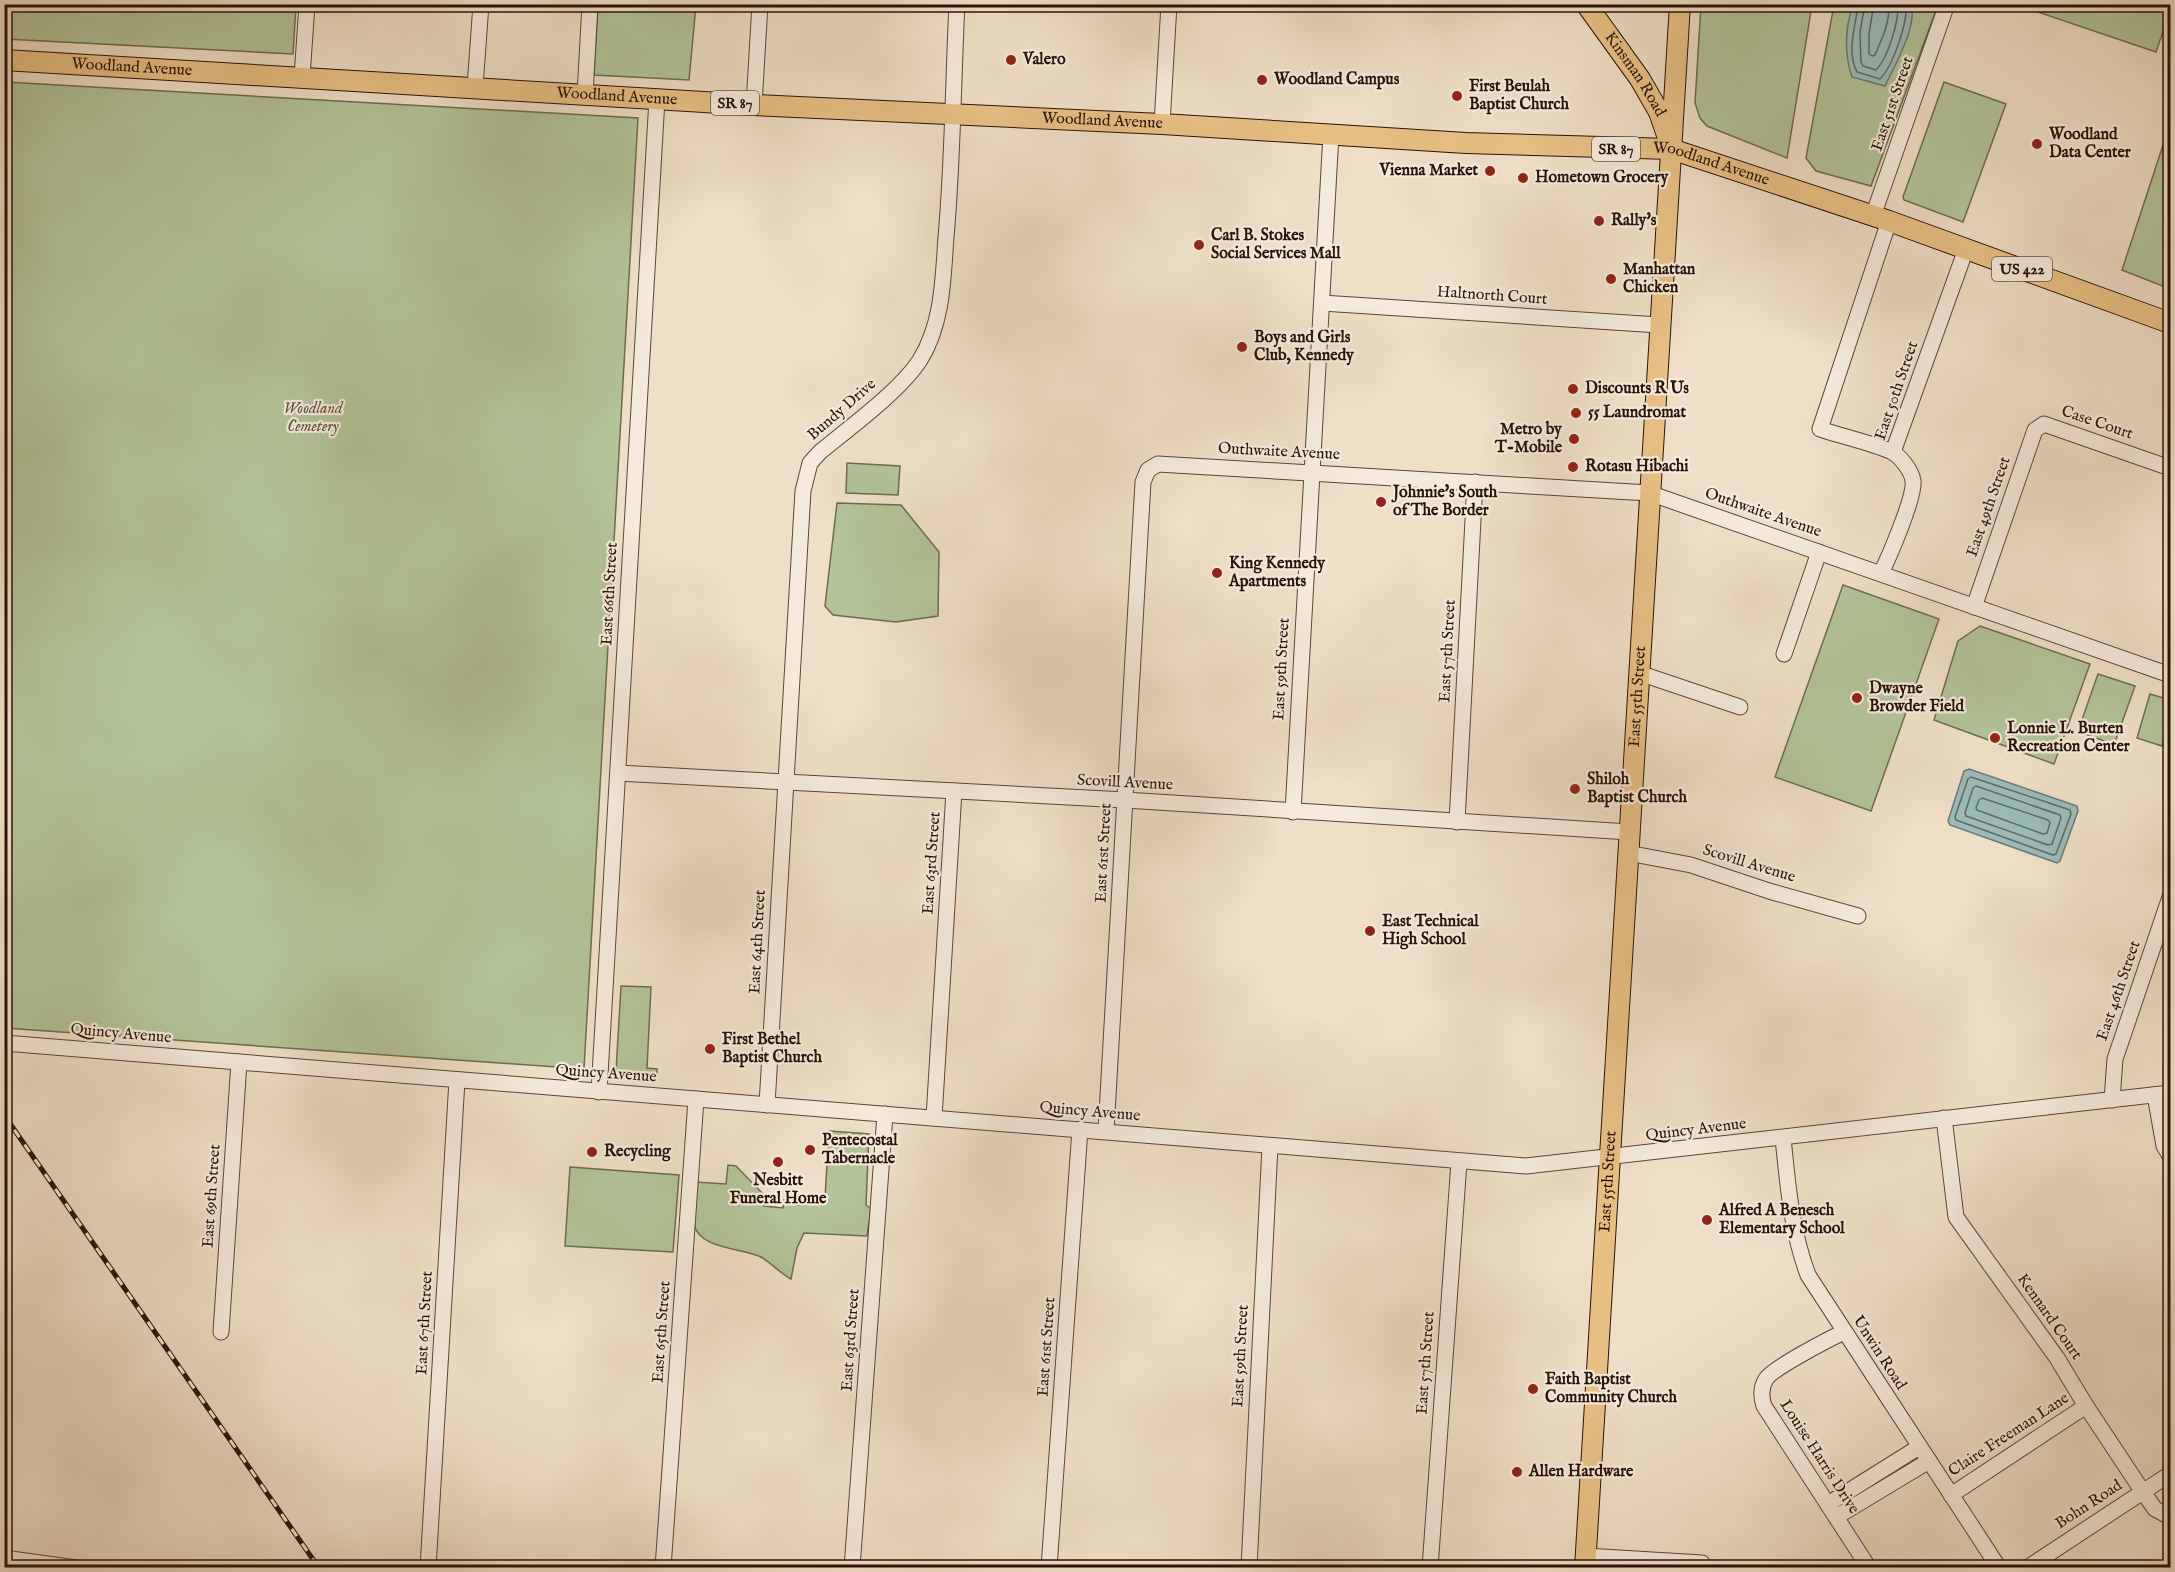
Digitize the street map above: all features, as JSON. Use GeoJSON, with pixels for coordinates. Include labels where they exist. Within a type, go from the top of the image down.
{"type":"FeatureCollection","features":[{"type":"Feature","properties":{"kind":"main road","name":"Kinsman Road"},"geometry":{"type":"LineString","coordinates":[[1586,4],[1651,97],[1659,112],[1671,149]]}},
{"type":"Feature","properties":{"kind":"main road","name":"East 55th Street"},"geometry":{"type":"LineString","coordinates":[[1586,1562],[1680,4]]}},
{"type":"Feature","properties":{"kind":"main road","name":"Woodland Avenue"},"geometry":{"type":"LineString","coordinates":[[4,60],[754,105],[953,113],[1466,142],[1671,149],[1881,218],[2170,322]]}},
{"type":"Feature","properties":{"kind":"street"},"geometry":{"type":"LineString","coordinates":[[302,77],[307,4]]}},
{"type":"Feature","properties":{"kind":"street"},"geometry":{"type":"LineString","coordinates":[[476,87],[481,4]]}},
{"type":"Feature","properties":{"kind":"street"},"geometry":{"type":"LineString","coordinates":[[585,95],[590,4]]}},
{"type":"Feature","properties":{"kind":"street"},"geometry":{"type":"LineString","coordinates":[[754,105],[760,4]]}},
{"type":"Feature","properties":{"kind":"street"},"geometry":{"type":"LineString","coordinates":[[953,113],[957,4]]}},
{"type":"Feature","properties":{"kind":"street"},"geometry":{"type":"LineString","coordinates":[[1162,124],[1169,4]]}},
{"type":"Feature","properties":{"kind":"street","name":"East 51st Street"},"geometry":{"type":"LineString","coordinates":[[1893,452],[1820,429],[1881,218],[1947,4]]}},
{"type":"Feature","properties":{"kind":"street","name":"East 66th Street"},"geometry":{"type":"LineString","coordinates":[[599,1092],[657,99]]}},
{"type":"Feature","properties":{"kind":"street","name":"Bundy Drive"},"geometry":{"type":"LineString","coordinates":[[785,782],[802,491],[810,463],[906,377],[920,359],[934,328],[941,301],[943,279],[953,113]]}},
{"type":"Feature","properties":{"kind":"street","name":"East 59th Street"},"geometry":{"type":"LineString","coordinates":[[1293,812],[1331,134]]}},
{"type":"Feature","properties":{"kind":"street","name":"East 50th Street"},"geometry":{"type":"LineString","coordinates":[[1881,573],[1889,558],[1913,492],[1914,479],[1908,468],[1893,452],[1966,249]]}},
{"type":"Feature","properties":{"kind":"street","name":"Haltnorth Court"},"geometry":{"type":"LineString","coordinates":[[1322,303],[1659,325]]}},
{"type":"Feature","properties":{"kind":"street","name":"Case Court"},"geometry":{"type":"LineString","coordinates":[[2044,424],[2170,468]]}},
{"type":"Feature","properties":{"kind":"street","name":"East 49th Street"},"geometry":{"type":"LineString","coordinates":[[1974,606],[2035,430],[2044,424]]}},
{"type":"Feature","properties":{"kind":"street","name":"Outhwaite Avenue"},"geometry":{"type":"LineString","coordinates":[[1148,470],[1158,464],[1311,471],[1649,493],[2170,675]]}},
{"type":"Feature","properties":{"kind":"street","name":"East 61st Street"},"geometry":{"type":"LineString","coordinates":[[1106,1131],[1143,482],[1148,470]]}},
{"type":"Feature","properties":{"kind":"street","name":"East 57th Street"},"geometry":{"type":"LineString","coordinates":[[1457,822],[1474,482]]}},
{"type":"Feature","properties":{"kind":"street"},"geometry":{"type":"LineString","coordinates":[[1784,654],[1820,552]]}},
{"type":"Feature","properties":{"kind":"street"},"geometry":{"type":"LineString","coordinates":[[1639,673],[1740,707]]}},
{"type":"Feature","properties":{"kind":"street","name":"Scovill Avenue"},"geometry":{"type":"LineString","coordinates":[[618,772],[1125,800],[1629,832]]}},
{"type":"Feature","properties":{"kind":"street","name":"East 64th Street"},"geometry":{"type":"LineString","coordinates":[[767,1105],[785,782]]}},
{"type":"Feature","properties":{"kind":"street","name":"East 63rd Street"},"geometry":{"type":"LineString","coordinates":[[934,1118],[954,791]]}},
{"type":"Feature","properties":{"kind":"street","name":"Scovill Avenue"},"geometry":{"type":"LineString","coordinates":[[1628,853],[1691,865],[1769,891],[1858,916]]}},
{"type":"Feature","properties":{"kind":"street","name":"East 46th Street"},"geometry":{"type":"LineString","coordinates":[[2112,1100],[2115,1059],[2170,897]]}},
{"type":"Feature","properties":{"kind":"street","name":"Quincy Avenue"},"geometry":{"type":"LineString","coordinates":[[4,1043],[1526,1166],[2170,1093]]}},
{"type":"Feature","properties":{"kind":"street","name":"East 69th Street"},"geometry":{"type":"LineString","coordinates":[[221,1332],[238,1062]]}},
{"type":"Feature","properties":{"kind":"street","name":"East 67th Street"},"geometry":{"type":"LineString","coordinates":[[428,1568],[458,1080]]}},
{"type":"Feature","properties":{"kind":"street"},"geometry":{"type":"LineString","coordinates":[[2155,1095],[2164,1146],[2170,1156]]}},
{"type":"Feature","properties":{"kind":"street","name":"East 65th Street"},"geometry":{"type":"LineString","coordinates":[[663,1568],[696,1099]]}},
{"type":"Feature","properties":{"kind":"street","name":"East 63rd Street"},"geometry":{"type":"LineString","coordinates":[[852,1568],[885,1114]]}},
{"type":"Feature","properties":{"kind":"street","name":"Kennard Court"},"geometry":{"type":"LineString","coordinates":[[1944,1118],[1956,1217],[2057,1358],[2086,1406],[2155,1509],[2170,1517]]}},
{"type":"Feature","properties":{"kind":"street","name":"East 61st Street"},"geometry":{"type":"LineString","coordinates":[[1049,1568],[1080,1129]]}},
{"type":"Feature","properties":{"kind":"street","name":"Unwin Road"},"geometry":{"type":"LineString","coordinates":[[1783,1138],[1790,1213],[1808,1275],[1999,1568]]}},
{"type":"Feature","properties":{"kind":"street","name":"East 59th Street"},"geometry":{"type":"LineString","coordinates":[[1249,1568],[1270,1146]]}},
{"type":"Feature","properties":{"kind":"street","name":"East 57th Street"},"geometry":{"type":"LineString","coordinates":[[1430,1568],[1459,1162]]}},
{"type":"Feature","properties":{"kind":"street","name":"Louise Harris Drive"},"geometry":{"type":"LineString","coordinates":[[1844,1332],[1768,1376],[1762,1388],[1764,1406],[1869,1568]]}},
{"type":"Feature","properties":{"kind":"street","name":"Claire Freeman Lane"},"geometry":{"type":"LineString","coordinates":[[1951,1495],[2086,1406]]}},
{"type":"Feature","properties":{"kind":"street"},"geometry":{"type":"LineString","coordinates":[[1832,1511],[1919,1447]]}},
{"type":"Feature","properties":{"kind":"street"},"geometry":{"type":"LineString","coordinates":[[1832,1511],[1929,1461]]}},
{"type":"Feature","properties":{"kind":"street","name":"Bohn Road"},"geometry":{"type":"LineString","coordinates":[[2028,1568],[2170,1474]]}},
{"type":"Feature","properties":{"kind":"street"},"geometry":{"type":"LineString","coordinates":[[4,1558],[36,1565],[76,1568]]}},
{"type":"Feature","properties":{"kind":"street"},"geometry":{"type":"LineString","coordinates":[[1586,1562],[1702,1563]]}},
{"type":"Feature","properties":{"kind":"green space"},"geometry":{"type":"Polygon","coordinates":[[[2170,4],[2170,11],[2156,52],[2017,5],[2170,4]]]}},
{"type":"Feature","properties":{"kind":"green space"},"geometry":{"type":"Polygon","coordinates":[[[4,5],[296,5],[293,54],[5,39],[4,5]]]}},
{"type":"Feature","properties":{"kind":"green space"},"geometry":{"type":"Polygon","coordinates":[[[598,5],[696,5],[689,80],[594,75],[598,5]]]}},
{"type":"Feature","properties":{"kind":"green space"},"geometry":{"type":"Polygon","coordinates":[[[1701,5],[1812,5],[1787,158],[1707,126],[1700,118],[1695,103],[1701,5]]]}},
{"type":"Feature","properties":{"kind":"green space"},"geometry":{"type":"Polygon","coordinates":[[[1834,5],[1938,5],[1871,186],[1816,171],[1806,158],[1834,5]]]}},
{"type":"Feature","properties":{"kind":"green space","name":"Woodland Cemetery"},"geometry":{"type":"Polygon","coordinates":[[[5,82],[638,118],[584,1069],[5,1028],[5,82]]]}},
{"type":"Feature","properties":{"kind":"green space"},"geometry":{"type":"Polygon","coordinates":[[[1944,82],[2006,104],[1963,222],[1904,200],[1903,197],[1944,82]]]}},
{"type":"Feature","properties":{"kind":"green space"},"geometry":{"type":"Polygon","coordinates":[[[2170,124],[2170,289],[2122,270],[2170,124]]]}},
{"type":"Feature","properties":{"kind":"green space"},"geometry":{"type":"Polygon","coordinates":[[[847,463],[900,466],[898,495],[846,493],[847,463]]]}},
{"type":"Feature","properties":{"kind":"green space"},"geometry":{"type":"Polygon","coordinates":[[[837,503],[901,505],[939,552],[938,616],[896,622],[833,615],[825,606],[837,503]]]}},
{"type":"Feature","properties":{"kind":"green space","name":"Dwayne Browder Field"},"geometry":{"type":"Polygon","coordinates":[[[1843,585],[1939,619],[1871,811],[1775,777],[1843,585]]]}},
{"type":"Feature","properties":{"kind":"green space"},"geometry":{"type":"Polygon","coordinates":[[[1980,626],[2090,664],[2054,764],[1934,720],[1958,641],[1980,626]]]}},
{"type":"Feature","properties":{"kind":"green space"},"geometry":{"type":"Polygon","coordinates":[[[2098,674],[2135,686],[2114,745],[2078,731],[2098,674]]]}},
{"type":"Feature","properties":{"kind":"green space"},"geometry":{"type":"Polygon","coordinates":[[[2150,694],[2170,700],[2170,718],[2162,746],[2137,738],[2150,694]]]}},
{"type":"Feature","properties":{"kind":"green space"},"geometry":{"type":"Polygon","coordinates":[[[621,986],[651,987],[647,1068],[657,1069],[657,1075],[616,1072],[621,986]]]}},
{"type":"Feature","properties":{"kind":"green space"},"geometry":{"type":"Polygon","coordinates":[[[829,1131],[869,1134],[866,1205],[871,1209],[867,1236],[804,1233],[797,1248],[791,1279],[761,1257],[712,1243],[697,1232],[694,1223],[696,1182],[726,1184],[728,1165],[736,1166],[764,1195],[764,1206],[783,1208],[784,1200],[796,1205],[815,1204],[822,1197],[825,1198],[829,1131]]]}},
{"type":"Feature","properties":{"kind":"green space"},"geometry":{"type":"Polygon","coordinates":[[[570,1167],[679,1175],[673,1252],[565,1246],[570,1167]]]}},
{"type":"Feature","properties":{"kind":"water"},"geometry":{"type":"Polygon","coordinates":[[[1853,5],[1911,5],[1911,23],[1908,34],[1885,86],[1852,77],[1847,41],[1848,22],[1853,5]]]}},
{"type":"Feature","properties":{"kind":"water"},"geometry":{"type":"Polygon","coordinates":[[[1969,769],[2077,806],[2078,811],[2060,861],[2057,863],[1950,825],[1948,821],[1964,771],[1969,769]]]}},
{"type":"Feature","properties":{"kind":"railway"},"geometry":{"type":"LineString","coordinates":[[4,1115],[319,1568]]}},
{"type":"Feature","properties":{"kind":"place","name":"Valero"},"geometry":{"type":"Point","coordinates":[1011,60]}},
{"type":"Feature","properties":{"kind":"place","name":"Woodland Campus"},"geometry":{"type":"Point","coordinates":[1262,80]}},
{"type":"Feature","properties":{"kind":"place","name":"First Beulah Baptist Church"},"geometry":{"type":"Point","coordinates":[1457,96]}},
{"type":"Feature","properties":{"kind":"place","name":"Woodland Data Center"},"geometry":{"type":"Point","coordinates":[2037,144]}},
{"type":"Feature","properties":{"kind":"place","name":"Vienna Market"},"geometry":{"type":"Point","coordinates":[1490,171]}},
{"type":"Feature","properties":{"kind":"place","name":"Hometown Grocery"},"geometry":{"type":"Point","coordinates":[1523,178]}},
{"type":"Feature","properties":{"kind":"place","name":"Rally's"},"geometry":{"type":"Point","coordinates":[1599,221]}},
{"type":"Feature","properties":{"kind":"place","name":"Carl B. Stokes Social Services Mall"},"geometry":{"type":"Point","coordinates":[1199,245]}},
{"type":"Feature","properties":{"kind":"place","name":"Manhattan Chicken"},"geometry":{"type":"Point","coordinates":[1611,279]}},
{"type":"Feature","properties":{"kind":"place","name":"Boys and Girls Club, Kennedy"},"geometry":{"type":"Point","coordinates":[1242,347]}},
{"type":"Feature","properties":{"kind":"place","name":"Discounts R Us"},"geometry":{"type":"Point","coordinates":[1573,389]}},
{"type":"Feature","properties":{"kind":"place","name":"55 Laundromat"},"geometry":{"type":"Point","coordinates":[1576,413]}},
{"type":"Feature","properties":{"kind":"place","name":"Metro by T-Mobile"},"geometry":{"type":"Point","coordinates":[1574,439]}},
{"type":"Feature","properties":{"kind":"place","name":"Rotasu Hibachi"},"geometry":{"type":"Point","coordinates":[1573,467]}},
{"type":"Feature","properties":{"kind":"place","name":"Johnnie's South of The Border"},"geometry":{"type":"Point","coordinates":[1381,502]}},
{"type":"Feature","properties":{"kind":"place","name":"King Kennedy Apartments"},"geometry":{"type":"Point","coordinates":[1217,573]}},
{"type":"Feature","properties":{"kind":"place","name":"Dwayne Browder Field"},"geometry":{"type":"Point","coordinates":[1857,698]}},
{"type":"Feature","properties":{"kind":"place","name":"Lonnie L. Burten Recreation Center"},"geometry":{"type":"Point","coordinates":[1995,738]}},
{"type":"Feature","properties":{"kind":"place","name":"Shiloh Baptist Church"},"geometry":{"type":"Point","coordinates":[1575,789]}},
{"type":"Feature","properties":{"kind":"place","name":"East Technical High School"},"geometry":{"type":"Point","coordinates":[1370,931]}},
{"type":"Feature","properties":{"kind":"place","name":"First Bethel Baptist Church"},"geometry":{"type":"Point","coordinates":[710,1049]}},
{"type":"Feature","properties":{"kind":"place","name":"Pentecostal Tabernacle"},"geometry":{"type":"Point","coordinates":[810,1150]}},
{"type":"Feature","properties":{"kind":"place","name":"Recycling"},"geometry":{"type":"Point","coordinates":[592,1152]}},
{"type":"Feature","properties":{"kind":"place","name":"Nesbitt Funeral Home"},"geometry":{"type":"Point","coordinates":[778,1162]}},
{"type":"Feature","properties":{"kind":"place","name":"Alfred A Benesch Elementary School"},"geometry":{"type":"Point","coordinates":[1707,1220]}},
{"type":"Feature","properties":{"kind":"place","name":"Faith Baptist Community Church"},"geometry":{"type":"Point","coordinates":[1533,1389]}},
{"type":"Feature","properties":{"kind":"place","name":"Allen Hardware"},"geometry":{"type":"Point","coordinates":[1517,1472]}}]}
